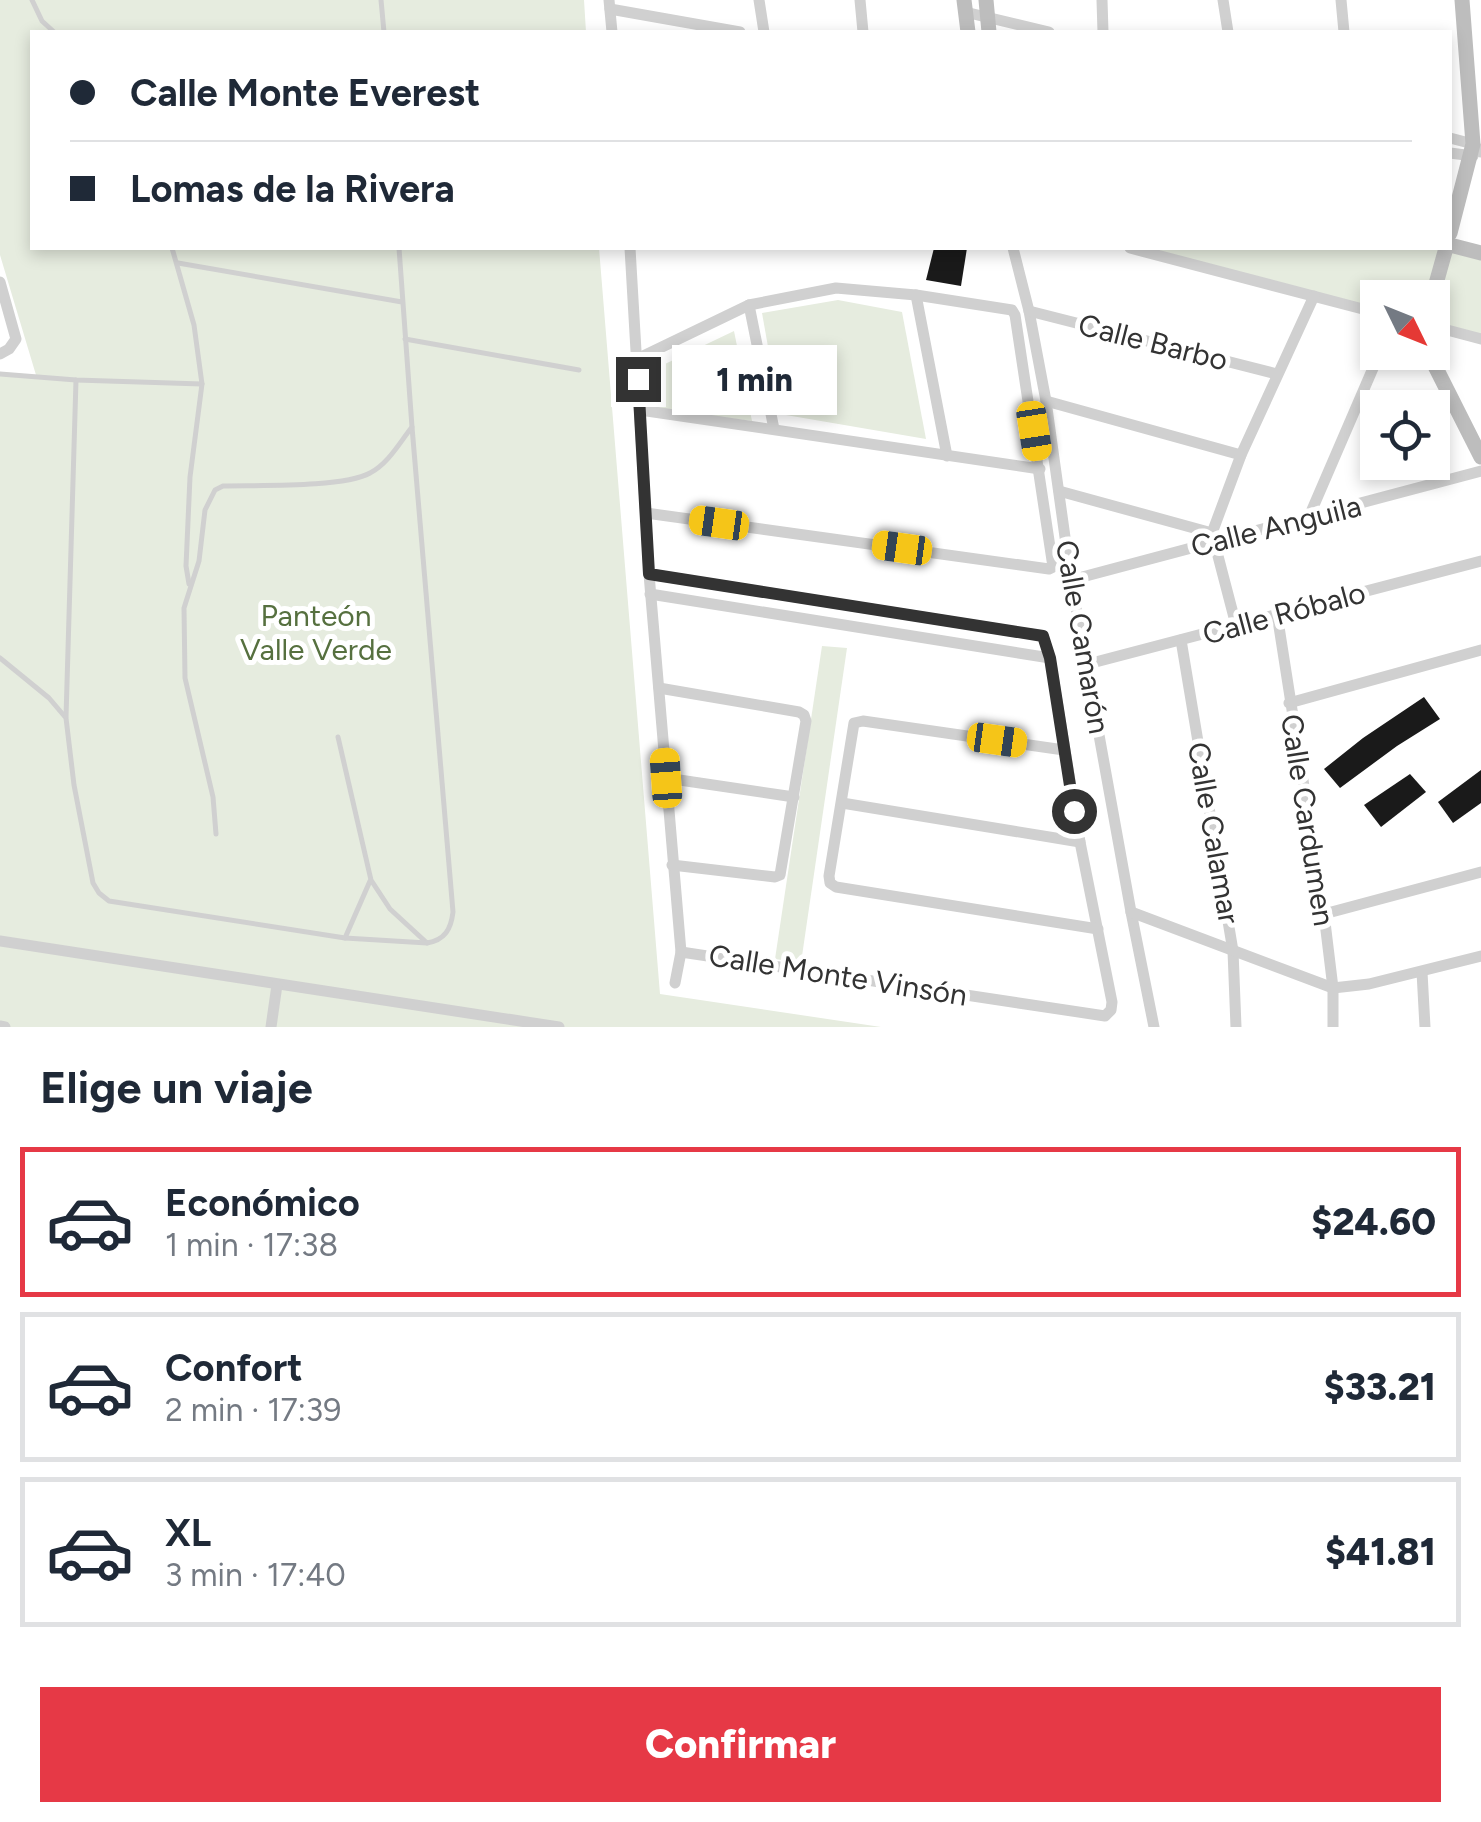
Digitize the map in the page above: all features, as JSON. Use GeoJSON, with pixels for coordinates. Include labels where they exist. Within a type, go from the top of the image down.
{"type":"FeatureCollection","features":[{"type":"Feature","properties":{"kind":"street"},"geometry":{"type":"LineString","coordinates":[[759,0],[764,30]]}},
{"type":"Feature","properties":{"kind":"street"},"geometry":{"type":"LineString","coordinates":[[860,0],[863,30]]}},
{"type":"Feature","properties":{"kind":"street"},"geometry":{"type":"LineString","coordinates":[[1102,0],[1104,30]]}},
{"type":"Feature","properties":{"kind":"street"},"geometry":{"type":"LineString","coordinates":[[1224,0],[1228,30]]}},
{"type":"Feature","properties":{"kind":"street"},"geometry":{"type":"LineString","coordinates":[[1340,0],[1344,30]]}},
{"type":"Feature","properties":{"kind":"street"},"geometry":{"type":"LineString","coordinates":[[1452,226],[1472,151],[1473,26],[1462,0]]}},
{"type":"Feature","properties":{"kind":"street"},"geometry":{"type":"LineString","coordinates":[[612,30],[610,5],[730,30]]}},
{"type":"Feature","properties":{"kind":"street"},"geometry":{"type":"LineString","coordinates":[[964,6],[987,20],[1039,30]]}},
{"type":"Feature","properties":{"kind":"street"},"geometry":{"type":"LineString","coordinates":[[1452,139],[1472,151]]}},
{"type":"Feature","properties":{"kind":"street"},"geometry":{"type":"LineString","coordinates":[[1452,152],[1472,151]]}},
{"type":"Feature","properties":{"kind":"street"},"geometry":{"type":"LineString","coordinates":[[1452,247],[1481,253]]}},
{"type":"Feature","properties":{"kind":"street"},"geometry":{"type":"LineString","coordinates":[[630,250],[650,594],[681,952],[675,983]]}},
{"type":"Feature","properties":{"kind":"street","name":"Calle Camarón"},"geometry":{"type":"LineString","coordinates":[[1013,250],[1046,402],[1072,580],[1154,1027]]}},
{"type":"Feature","properties":{"kind":"street"},"geometry":{"type":"LineString","coordinates":[[1138,250],[1360,308]]}},
{"type":"Feature","properties":{"kind":"street"},"geometry":{"type":"LineString","coordinates":[[1438,280],[1447,250]]}},
{"type":"Feature","properties":{"kind":"street"},"geometry":{"type":"LineString","coordinates":[[0,282],[15,331],[14,345],[0,354]]}},
{"type":"Feature","properties":{"kind":"street"},"geometry":{"type":"LineString","coordinates":[[637,359],[749,305],[836,288],[1012,310],[1040,470],[1052,567],[646,513]]}},
{"type":"Feature","properties":{"kind":"street"},"geometry":{"type":"LineString","coordinates":[[916,296],[948,456]]}},
{"type":"Feature","properties":{"kind":"street"},"geometry":{"type":"LineString","coordinates":[[1236,625],[1213,537],[1241,455],[1314,296]]}},
{"type":"Feature","properties":{"kind":"street"},"geometry":{"type":"LineString","coordinates":[[749,305],[774,429]]}},
{"type":"Feature","properties":{"kind":"street","name":"Calle Barbo"},"geometry":{"type":"LineString","coordinates":[[1028,311],[1277,374]]}},
{"type":"Feature","properties":{"kind":"street"},"geometry":{"type":"LineString","coordinates":[[1450,331],[1481,339]]}},
{"type":"Feature","properties":{"kind":"street"},"geometry":{"type":"LineString","coordinates":[[1308,519],[1372,370]]}},
{"type":"Feature","properties":{"kind":"street"},"geometry":{"type":"LineString","coordinates":[[1437,370],[1481,457]]}},
{"type":"Feature","properties":{"kind":"street"},"geometry":{"type":"LineString","coordinates":[[1046,402],[1241,455]]}},
{"type":"Feature","properties":{"kind":"street"},"geometry":{"type":"LineString","coordinates":[[640,410],[1040,470]]}},
{"type":"Feature","properties":{"kind":"street","name":"Calle Anguila"},"geometry":{"type":"LineString","coordinates":[[1072,580],[1213,537],[1308,519],[1481,471]]}},
{"type":"Feature","properties":{"kind":"street"},"geometry":{"type":"LineString","coordinates":[[1059,490],[1213,537]]}},
{"type":"Feature","properties":{"kind":"street","name":"Calle Róbalo"},"geometry":{"type":"LineString","coordinates":[[1088,664],[1481,561]]}},
{"type":"Feature","properties":{"kind":"street"},"geometry":{"type":"LineString","coordinates":[[649,574],[1038,634],[1046,641],[1098,929],[836,887],[829,876],[854,724],[1064,750]]}},
{"type":"Feature","properties":{"kind":"street"},"geometry":{"type":"LineString","coordinates":[[650,594],[1050,658]]}},
{"type":"Feature","properties":{"kind":"street","name":"Calle Cardumen"},"geometry":{"type":"LineString","coordinates":[[1277,614],[1324,914],[1333,988],[1333,1027]]}},
{"type":"Feature","properties":{"kind":"street","name":"Calle Calamar"},"geometry":{"type":"LineString","coordinates":[[1181,640],[1234,951],[1236,1027]]}},
{"type":"Feature","properties":{"kind":"street"},"geometry":{"type":"LineString","coordinates":[[1290,703],[1481,650]]}},
{"type":"Feature","properties":{"kind":"street"},"geometry":{"type":"LineString","coordinates":[[659,688],[799,712],[806,721],[780,875],[672,864]]}},
{"type":"Feature","properties":{"kind":"street"},"geometry":{"type":"LineString","coordinates":[[666,778],[794,796]]}},
{"type":"Feature","properties":{"kind":"street"},"geometry":{"type":"LineString","coordinates":[[842,803],[1080,842]]}},
{"type":"Feature","properties":{"kind":"street"},"geometry":{"type":"LineString","coordinates":[[1324,914],[1481,872]]}},
{"type":"Feature","properties":{"kind":"street"},"geometry":{"type":"LineString","coordinates":[[1131,912],[1333,988],[1369,984],[1481,956]]}},
{"type":"Feature","properties":{"kind":"street","name":"Calle Monte Vinsón"},"geometry":{"type":"LineString","coordinates":[[681,952],[1105,1016],[1112,1002],[1098,929]]}},
{"type":"Feature","properties":{"kind":"street"},"geometry":{"type":"LineString","coordinates":[[0,941],[514,1024],[558,1027]]}},
{"type":"Feature","properties":{"kind":"street"},"geometry":{"type":"LineString","coordinates":[[1422,972],[1424,1027]]}},
{"type":"Feature","properties":{"kind":"street"},"geometry":{"type":"LineString","coordinates":[[271,1027],[277,985]]}},
{"type":"Feature","properties":{"kind":"lane"},"geometry":{"type":"LineString","coordinates":[[32,0],[42,21],[52,30]]}},
{"type":"Feature","properties":{"kind":"lane"},"geometry":{"type":"LineString","coordinates":[[381,0],[384,30]]}},
{"type":"Feature","properties":{"kind":"lane"},"geometry":{"type":"LineString","coordinates":[[173,250],[197,342],[202,384],[190,477],[186,566],[190,587]]}},
{"type":"Feature","properties":{"kind":"lane"},"geometry":{"type":"LineString","coordinates":[[76,380],[66,718],[93,883],[104,898],[114,902],[345,938],[438,942],[448,932],[453,912],[399,250]]}},
{"type":"Feature","properties":{"kind":"lane"},"geometry":{"type":"LineString","coordinates":[[177,263],[402,302]]}},
{"type":"Feature","properties":{"kind":"lane"},"geometry":{"type":"LineString","coordinates":[[404,339],[579,370]]}},
{"type":"Feature","properties":{"kind":"lane"},"geometry":{"type":"LineString","coordinates":[[0,374],[202,384]]}},
{"type":"Feature","properties":{"kind":"lane"},"geometry":{"type":"LineString","coordinates":[[216,834],[213,797],[186,678],[184,608],[196,576],[205,510],[215,490],[223,486],[333,482],[369,474],[387,459],[412,427]]}},
{"type":"Feature","properties":{"kind":"lane"},"geometry":{"type":"LineString","coordinates":[[0,658],[49,698],[66,718]]}},
{"type":"Feature","properties":{"kind":"lane"},"geometry":{"type":"LineString","coordinates":[[338,737],[371,880],[390,909],[428,943]]}},
{"type":"Feature","properties":{"kind":"lane"},"geometry":{"type":"LineString","coordinates":[[345,938],[371,880]]}},
{"type":"Feature","properties":{"kind":"green space","name":"Panteón Valle Verde"},"geometry":{"type":"Polygon","coordinates":[[[0,0],[584,0],[586,30],[30,30],[30,250],[599,250],[660,994],[881,1027],[0,1027],[0,372],[36,375],[0,255],[0,0]]]}},
{"type":"Feature","properties":{"kind":"green space"},"geometry":{"type":"Polygon","coordinates":[[[1452,248],[1481,254],[1481,339],[1450,331],[1450,280],[1360,280],[1360,309],[1138,250],[1452,248]]]}},
{"type":"Feature","properties":{"kind":"green space"},"geometry":{"type":"Polygon","coordinates":[[[838,300],[902,312],[926,439],[780,414],[762,313],[838,300]]]}},
{"type":"Feature","properties":{"kind":"green space"},"geometry":{"type":"Polygon","coordinates":[[[734,331],[752,421],[646,408],[642,375],[734,331]]]}},
{"type":"Feature","properties":{"kind":"green space"},"geometry":{"type":"Polygon","coordinates":[[[822,646],[847,648],[801,963],[775,959],[822,646]]]}},
{"type":"Feature","properties":{"kind":"building"},"geometry":{"type":"Polygon","coordinates":[[[934,250],[967,250],[961,286],[926,280],[934,250]]]}},
{"type":"Feature","properties":{"kind":"building"},"geometry":{"type":"Polygon","coordinates":[[[1424,697],[1440,719],[1340,788],[1324,769],[1424,697]]]}},
{"type":"Feature","properties":{"kind":"building"},"geometry":{"type":"Polygon","coordinates":[[[1481,770],[1481,803],[1453,823],[1438,802],[1481,770]]]}},
{"type":"Feature","properties":{"kind":"building"},"geometry":{"type":"Polygon","coordinates":[[[1410,774],[1426,792],[1381,827],[1364,805],[1410,774]]]}},
{"type":"Feature","properties":{"kind":"route"},"geometry":{"type":"LineString","coordinates":[[638,379],[649,574],[1043,636],[1050,658],[1074,811]]}}]}
